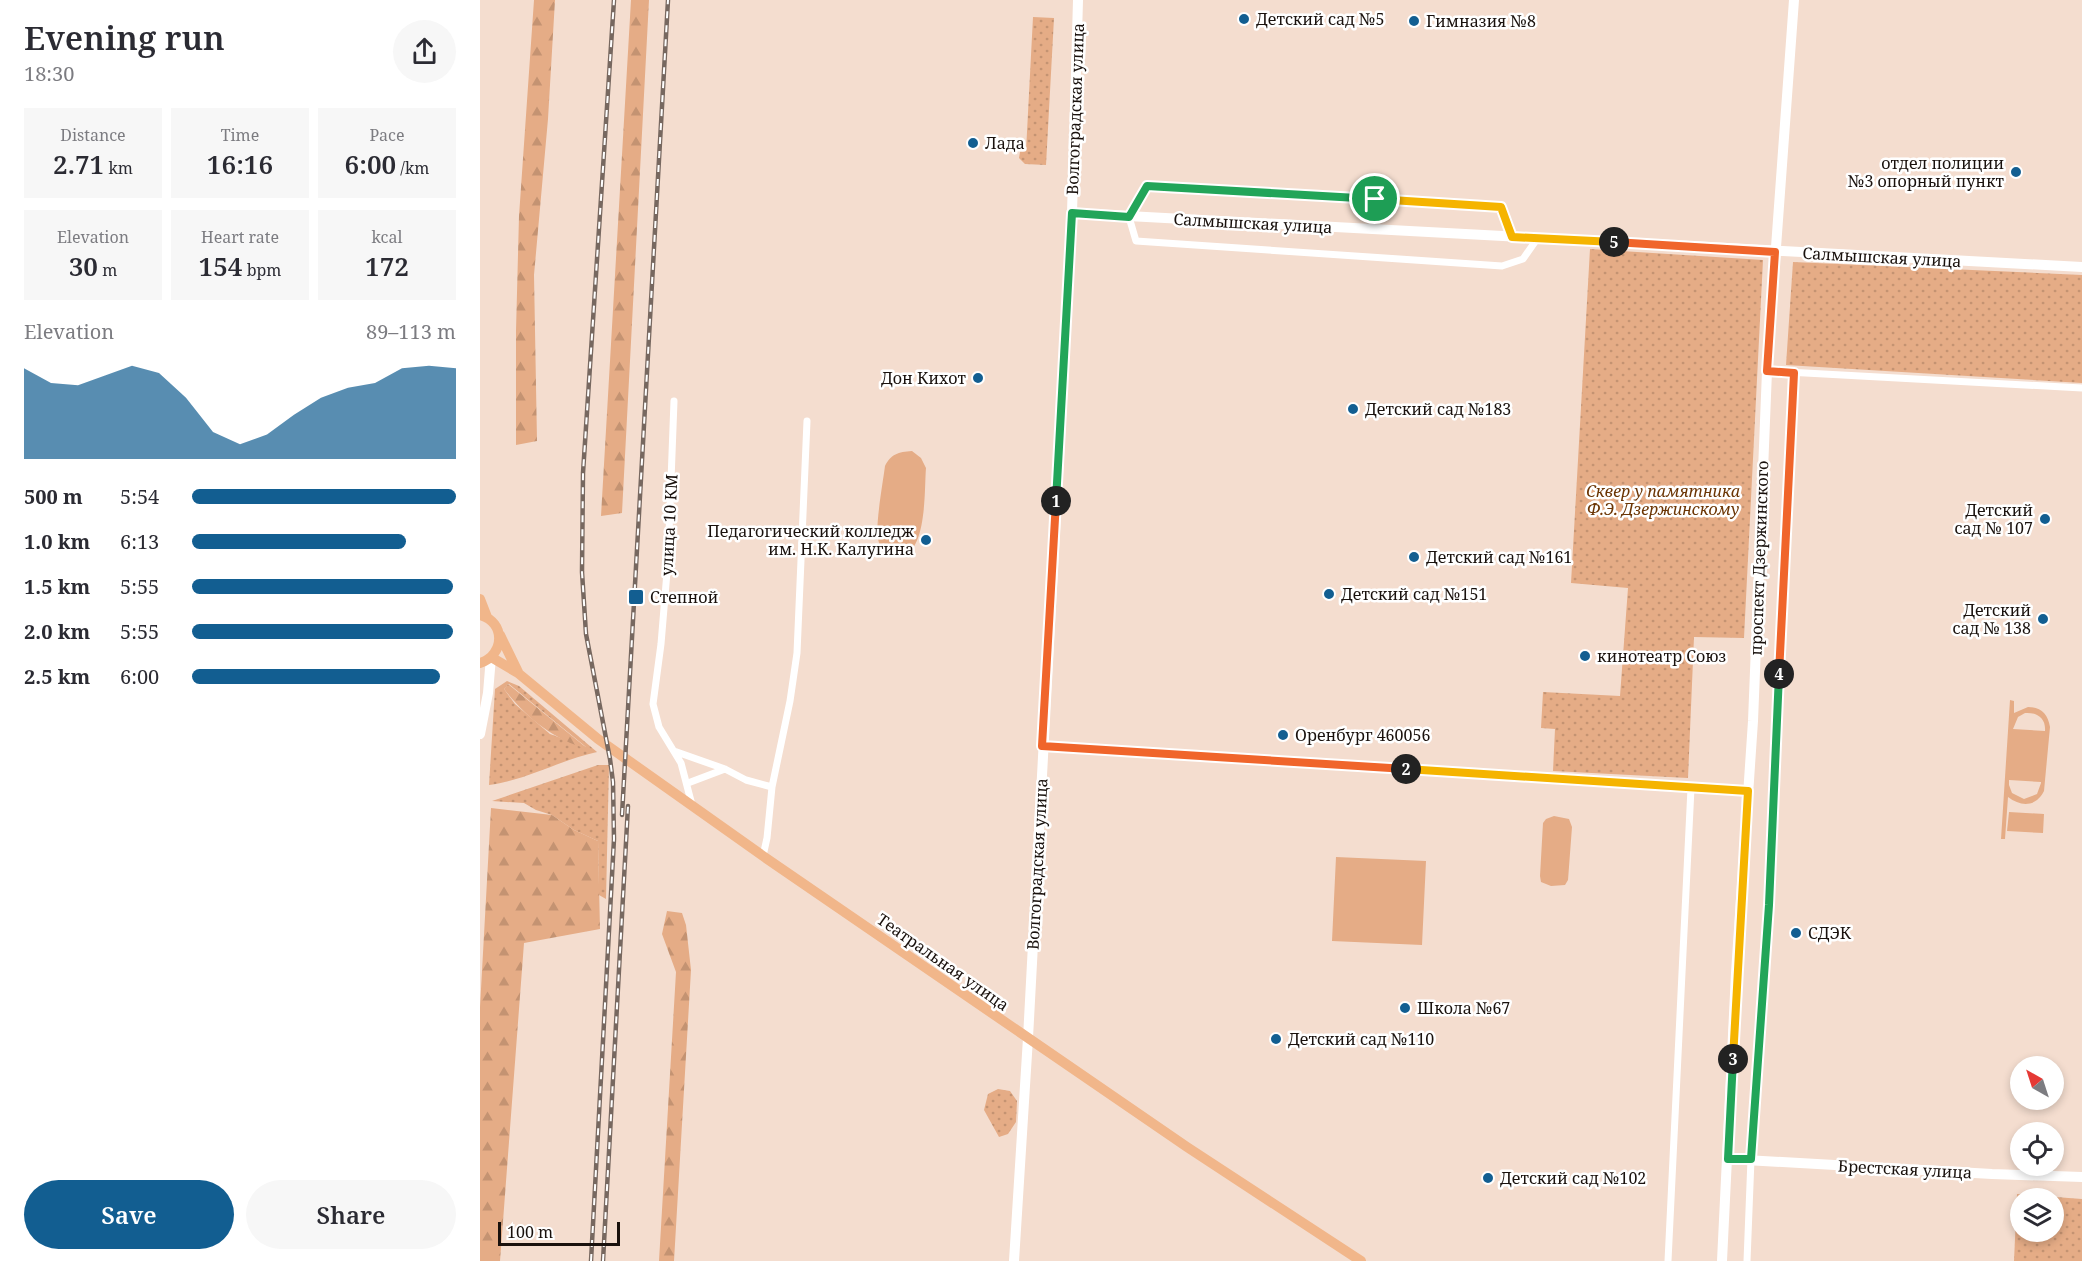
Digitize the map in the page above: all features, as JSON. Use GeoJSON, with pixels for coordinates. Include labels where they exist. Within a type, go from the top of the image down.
{"type":"FeatureCollection","features":[{"type":"Feature","properties":{"kind":"main road","name":"Волгоградская улица"},"geometry":{"type":"LineString","coordinates":[[1014,1261],[1072,213],[1078,0]]}},
{"type":"Feature","properties":{"kind":"main road","name":"проспект Дзержинского"},"geometry":{"type":"LineString","coordinates":[[1722,1261],[1753,721],[1767,371],[1794,0]]}},
{"type":"Feature","properties":{"kind":"main road","name":"Салмышская улица"},"geometry":{"type":"LineString","coordinates":[[1072,213],[2082,267]]}},
{"type":"Feature","properties":{"kind":"main road","name":"Театральная улица"},"geometry":{"type":"LineString","coordinates":[[480,600],[484,616],[496,624],[518,673]]}},
{"type":"Feature","properties":{"kind":"main road"},"geometry":{"type":"LineString","coordinates":[[480,663],[492,657],[499,647],[500,634]]}},
{"type":"Feature","properties":{"kind":"main road","name":"Театральная улица"},"geometry":{"type":"LineString","coordinates":[[492,657],[518,673],[598,739],[762,856],[1197,1154],[1361,1261]]}},
{"type":"Feature","properties":{"kind":"main road"},"geometry":{"type":"LineString","coordinates":[[480,734],[492,657]]}},
{"type":"Feature","properties":{"kind":"main road","name":"Брестская улица"},"geometry":{"type":"LineString","coordinates":[[1728,1159],[2082,1177]]}},
{"type":"Feature","properties":{"kind":"street"},"geometry":{"type":"LineString","coordinates":[[1512,237],[1501,207],[1159,186],[1147,186],[1129,217],[1137,241],[1502,266],[1523,259],[1537,239]]}},
{"type":"Feature","properties":{"kind":"street"},"geometry":{"type":"LineString","coordinates":[[1767,371],[2082,388]]}},
{"type":"Feature","properties":{"kind":"street"},"geometry":{"type":"LineString","coordinates":[[1747,1261],[1751,1159],[1769,905],[1794,373]]}},
{"type":"Feature","properties":{"kind":"street","name":"улица 10 КМ"},"geometry":{"type":"LineString","coordinates":[[674,401],[668,560],[653,704],[659,727],[674,751],[688,783],[692,805]]}},
{"type":"Feature","properties":{"kind":"street"},"geometry":{"type":"LineString","coordinates":[[762,856],[767,838],[772,788],[790,701],[797,653],[807,421]]}},
{"type":"Feature","properties":{"kind":"street"},"geometry":{"type":"LineString","coordinates":[[1042,746],[1748,791]]}},
{"type":"Feature","properties":{"kind":"street"},"geometry":{"type":"LineString","coordinates":[[674,751],[772,788]]}},
{"type":"Feature","properties":{"kind":"street"},"geometry":{"type":"LineString","coordinates":[[688,783],[725,769]]}},
{"type":"Feature","properties":{"kind":"street"},"geometry":{"type":"LineString","coordinates":[[1668,1261],[1691,788]]}},
{"type":"Feature","properties":{"kind":"green space"},"geometry":{"type":"Polygon","coordinates":[[[534,0],[555,0],[548,119],[534,275],[537,441],[516,445],[519,216],[534,0]]]}},
{"type":"Feature","properties":{"kind":"green space"},"geometry":{"type":"Polygon","coordinates":[[[631,0],[649,0],[622,513],[601,516],[631,0]]]}},
{"type":"Feature","properties":{"kind":"green space"},"geometry":{"type":"Polygon","coordinates":[[[1033,17],[1054,18],[1046,165],[1025,164],[1019,158],[1020,152],[1026,151],[1033,17]]]}},
{"type":"Feature","properties":{"kind":"green space","name":"Сквер у памятника Ф.Э. Дзержинскому"},"geometry":{"type":"Polygon","coordinates":[[[1590,249],[1763,260],[1744,638],[1694,637],[1688,778],[1553,771],[1555,729],[1541,728],[1543,692],[1620,696],[1628,588],[1571,583],[1590,249]]]}},
{"type":"Feature","properties":{"kind":"green space"},"geometry":{"type":"Polygon","coordinates":[[[1793,262],[2082,275],[2082,383],[1786,365],[1793,262]]]}},
{"type":"Feature","properties":{"kind":"green space"},"geometry":{"type":"Polygon","coordinates":[[[912,451],[921,458],[926,468],[922,523],[913,548],[904,555],[893,555],[881,547],[877,533],[885,466],[896,454],[912,451]]]}},
{"type":"Feature","properties":{"kind":"green space"},"geometry":{"type":"Polygon","coordinates":[[[507,681],[519,686],[597,752],[517,779],[489,785],[495,689],[507,681]],[[509,684],[504,689],[515,704],[550,734],[586,747],[509,684]]]}},
{"type":"Feature","properties":{"kind":"green space"},"geometry":{"type":"Polygon","coordinates":[[[508,684],[588,749],[551,733],[531,718],[504,689],[508,684]]]}},
{"type":"Feature","properties":{"kind":"green space"},"geometry":{"type":"Polygon","coordinates":[[[2010,700],[2014,701],[2014,713],[2033,707],[2046,715],[2050,727],[2044,791],[2037,800],[2028,804],[2018,803],[2008,797],[2005,839],[2001,839],[2010,700]],[[2025,713],[2018,717],[2013,729],[2045,731],[2043,720],[2040,717],[2025,713]],[[2009,780],[2012,793],[2024,799],[2037,794],[2041,783],[2041,782],[2009,780]]]}},
{"type":"Feature","properties":{"kind":"green space"},"geometry":{"type":"Polygon","coordinates":[[[598,765],[609,765],[606,899],[599,895],[598,841],[574,830],[552,815],[524,803],[492,801],[598,765]]]}},
{"type":"Feature","properties":{"kind":"green space"},"geometry":{"type":"Polygon","coordinates":[[[491,808],[552,815],[574,830],[598,841],[600,929],[524,943],[500,1261],[480,1261],[480,1007],[491,808]]]}},
{"type":"Feature","properties":{"kind":"green space"},"geometry":{"type":"Polygon","coordinates":[[[2009,812],[2044,814],[2043,833],[2007,831],[2009,812]]]}},
{"type":"Feature","properties":{"kind":"green space"},"geometry":{"type":"Polygon","coordinates":[[[1554,816],[1569,819],[1572,827],[1568,880],[1565,885],[1551,886],[1541,882],[1540,876],[1543,823],[1554,816]]]}},
{"type":"Feature","properties":{"kind":"green space"},"geometry":{"type":"Polygon","coordinates":[[[1336,857],[1426,861],[1422,945],[1332,941],[1336,857]]]}},
{"type":"Feature","properties":{"kind":"green space"},"geometry":{"type":"Polygon","coordinates":[[[667,911],[682,913],[686,925],[691,970],[674,1261],[659,1261],[676,972],[662,934],[667,911]]]}},
{"type":"Feature","properties":{"kind":"green space"},"geometry":{"type":"Polygon","coordinates":[[[998,1089],[1010,1091],[1017,1101],[1016,1122],[1008,1134],[999,1137],[984,1110],[988,1094],[998,1089]]]}},
{"type":"Feature","properties":{"kind":"green space"},"geometry":{"type":"Polygon","coordinates":[[[2064,1198],[2082,1199],[2082,1261],[2014,1261],[2015,1242],[2064,1242],[2064,1198]]]}},
{"type":"Feature","properties":{"kind":"railway"},"geometry":{"type":"LineString","coordinates":[[591,1261],[614,839],[613,782],[610,759],[586,634],[582,572],[583,473],[614,0]]}},
{"type":"Feature","properties":{"kind":"railway"},"geometry":{"type":"LineString","coordinates":[[622,815],[668,0]]}},
{"type":"Feature","properties":{"kind":"railway"},"geometry":{"type":"LineString","coordinates":[[603,1261],[628,806]]}},
{"type":"Feature","properties":{"kind":"place","name":"Детский сад №5"},"geometry":{"type":"Point","coordinates":[1244,19]}},
{"type":"Feature","properties":{"kind":"place","name":"Гимназия №8"},"geometry":{"type":"Point","coordinates":[1414,21]}},
{"type":"Feature","properties":{"kind":"place","name":"Лада"},"geometry":{"type":"Point","coordinates":[973,143]}},
{"type":"Feature","properties":{"kind":"place","name":"отдел полиции №3 опорный пункт"},"geometry":{"type":"Point","coordinates":[2016,172]}},
{"type":"Feature","properties":{"kind":"place","name":"Дон Кихот"},"geometry":{"type":"Point","coordinates":[978,378]}},
{"type":"Feature","properties":{"kind":"place","name":"Детский сад №183"},"geometry":{"type":"Point","coordinates":[1353,409]}},
{"type":"Feature","properties":{"kind":"place","name":"Детский сад № 107"},"geometry":{"type":"Point","coordinates":[2045,519]}},
{"type":"Feature","properties":{"kind":"place","name":"Педагогический колледж им. Н.К. Калугина"},"geometry":{"type":"Point","coordinates":[926,540]}},
{"type":"Feature","properties":{"kind":"place","name":"Детский сад №161"},"geometry":{"type":"Point","coordinates":[1414,557]}},
{"type":"Feature","properties":{"kind":"place","name":"Детский сад №151"},"geometry":{"type":"Point","coordinates":[1329,594]}},
{"type":"Feature","properties":{"kind":"place","name":"Степной"},"geometry":{"type":"Point","coordinates":[636,597]}},
{"type":"Feature","properties":{"kind":"place","name":"Детский сад № 138"},"geometry":{"type":"Point","coordinates":[2043,619]}},
{"type":"Feature","properties":{"kind":"place","name":"кинотеатр Союз"},"geometry":{"type":"Point","coordinates":[1585,656]}},
{"type":"Feature","properties":{"kind":"place","name":"Оренбург 460056"},"geometry":{"type":"Point","coordinates":[1283,735]}},
{"type":"Feature","properties":{"kind":"place","name":"СДЭК"},"geometry":{"type":"Point","coordinates":[1796,933]}},
{"type":"Feature","properties":{"kind":"place","name":"Школа №67"},"geometry":{"type":"Point","coordinates":[1405,1008]}},
{"type":"Feature","properties":{"kind":"place","name":"Детский сад №110"},"geometry":{"type":"Point","coordinates":[1276,1039]}},
{"type":"Feature","properties":{"kind":"place","name":"Детский сад №102"},"geometry":{"type":"Point","coordinates":[1488,1178]}},
{"type":"Feature","properties":{"kind":"route"},"geometry":{"type":"LineString","coordinates":[[1147,186],[1375,199],[1501,207],[1512,237],[1775,252],[1767,371],[1794,373],[1769,905],[1751,1159],[1728,1159],[1736,974],[1748,791],[1042,746],[1072,213],[1129,217],[1147,186]]}}]}
